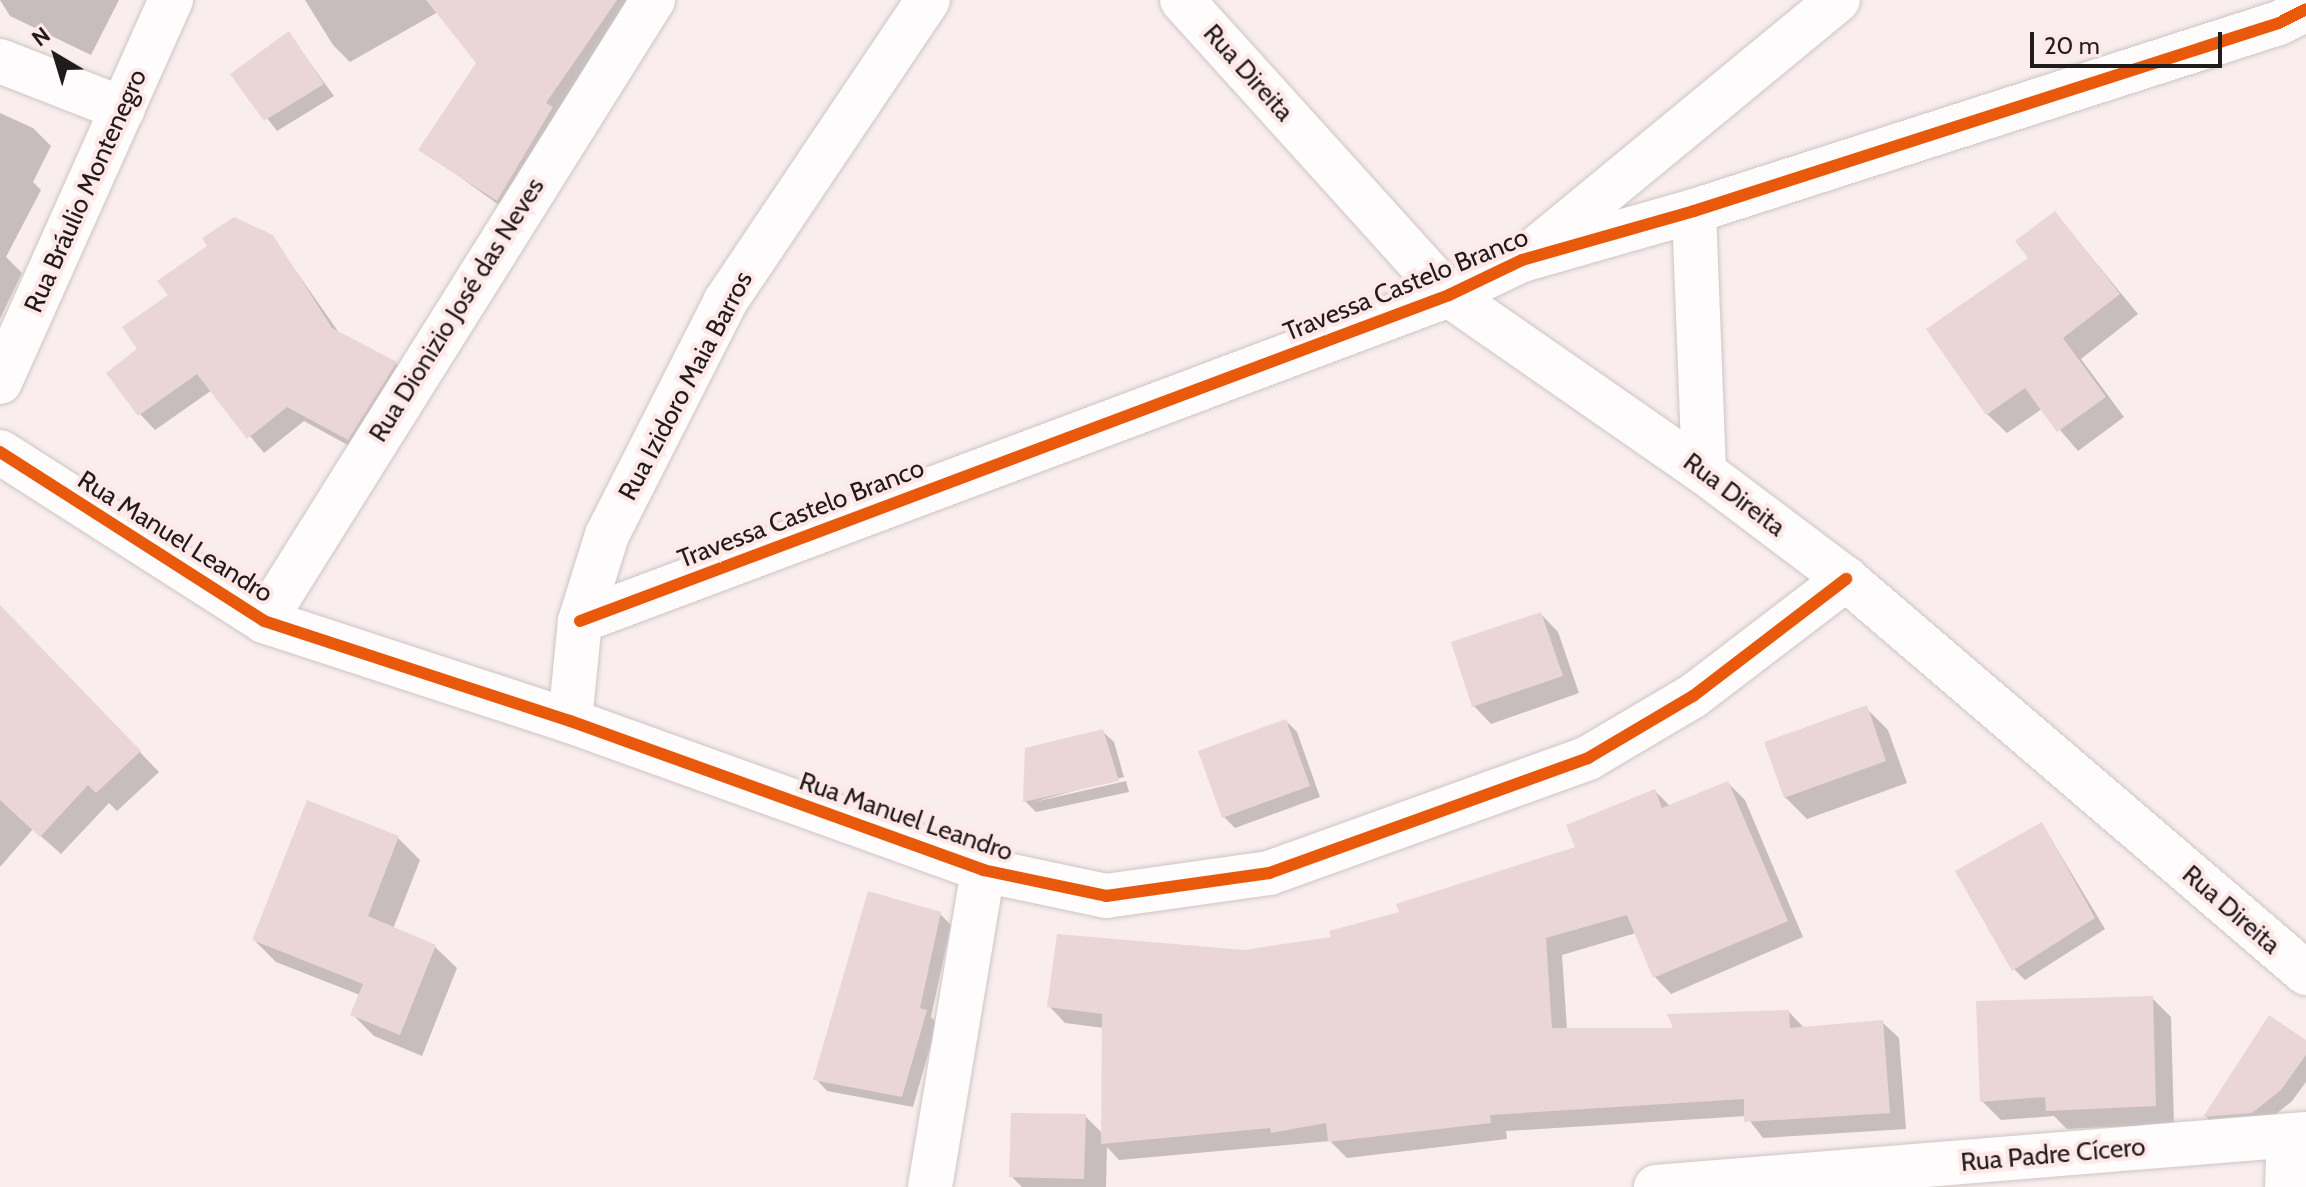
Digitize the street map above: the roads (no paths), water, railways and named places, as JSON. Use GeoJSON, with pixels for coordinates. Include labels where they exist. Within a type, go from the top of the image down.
{"type":"FeatureCollection","features":[{"type":"Feature","properties":{"kind":"street","name":"Rua Bráulio Montenegro"},"geometry":{"type":"LineString","coordinates":[[0,382],[171,0]]}},
{"type":"Feature","properties":{"kind":"street","name":"Rua Dionizio José das Neves"},"geometry":{"type":"LineString","coordinates":[[264,621],[653,0]]}},
{"type":"Feature","properties":{"kind":"street","name":"Rua Izidoro Maia Barros"},"geometry":{"type":"LineString","coordinates":[[570,721],[580,621],[607,535],[725,302],[928,0]]}},
{"type":"Feature","properties":{"kind":"street","name":"Rua Direita"},"geometry":{"type":"LineString","coordinates":[[1182,0],[1449,295],[1704,472],[1846,579],[2306,973]]}},
{"type":"Feature","properties":{"kind":"street"},"geometry":{"type":"LineString","coordinates":[[1522,260],[1838,0]]}},
{"type":"Feature","properties":{"kind":"street","name":"Travessa Castelo Branco"},"geometry":{"type":"LineString","coordinates":[[580,621],[1449,295],[1522,260],[1694,211],[2279,23],[2306,9]]}},
{"type":"Feature","properties":{"kind":"street"},"geometry":{"type":"LineString","coordinates":[[0,61],[123,109]]}},
{"type":"Feature","properties":{"kind":"street"},"geometry":{"type":"LineString","coordinates":[[1694,211],[1704,472]]}},
{"type":"Feature","properties":{"kind":"street","name":"Rua Manuel Leandro"},"geometry":{"type":"LineString","coordinates":[[0,452],[264,621],[570,721],[983,870],[1106,896],[1269,873],[1588,758],[1693,696],[1846,579]]}},
{"type":"Feature","properties":{"kind":"street"},"geometry":{"type":"LineString","coordinates":[[930,1187],[983,870]]}},
{"type":"Feature","properties":{"kind":"street"},"geometry":{"type":"LineString","coordinates":[[2287,1187],[2297,1135]]}},
{"type":"Feature","properties":{"kind":"street","name":"Rua Padre Cícero"},"geometry":{"type":"LineString","coordinates":[[1656,1187],[2095,1169],[2297,1135]]}}]}
